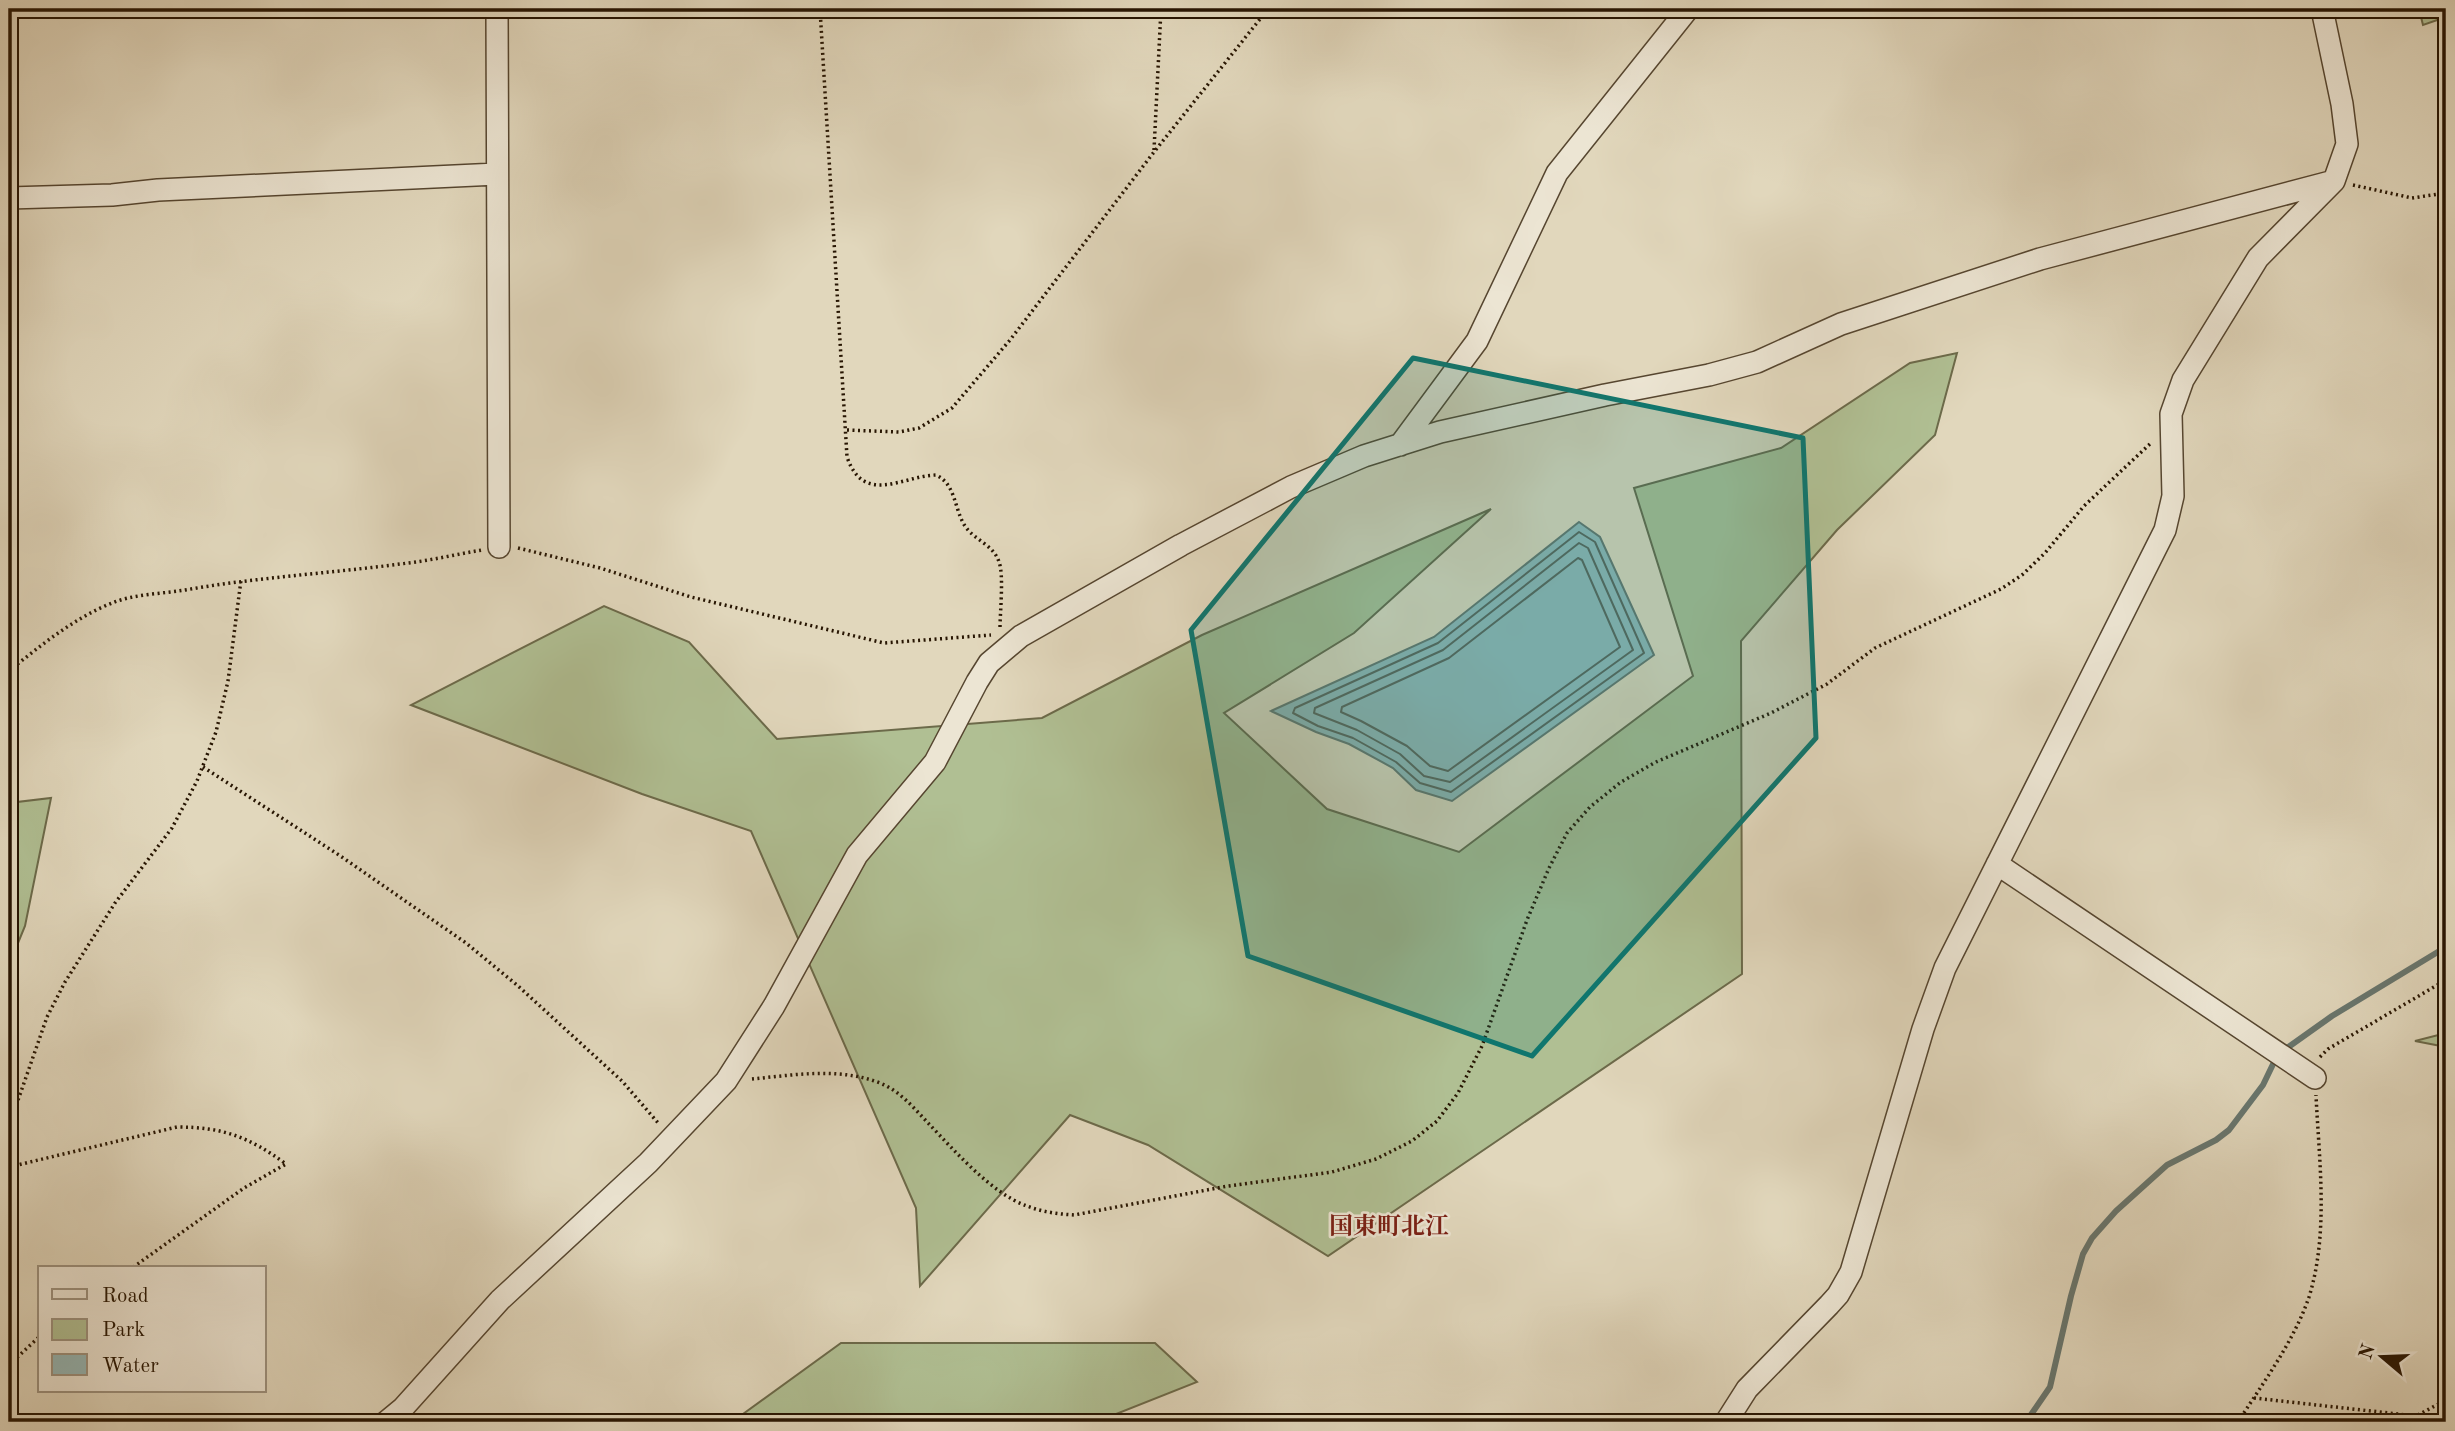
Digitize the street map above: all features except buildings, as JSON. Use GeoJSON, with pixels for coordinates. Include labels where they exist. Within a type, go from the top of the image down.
{"type":"FeatureCollection","features":[{"type":"Feature","properties":{"kind":"street"},"geometry":{"type":"LineString","coordinates":[[497,9],[499,547]]}},
{"type":"Feature","properties":{"kind":"street"},"geometry":{"type":"LineString","coordinates":[[1400,445],[1477,341],[1557,173],[1688,9]]}},
{"type":"Feature","properties":{"kind":"street"},"geometry":{"type":"LineString","coordinates":[[1726,1422],[1747,1389],[1838,1295],[1851,1272],[1928,1011],[1950,958],[2165,530],[2173,496],[2171,425],[2174,403],[2183,380],[2258,258],[2334,181],[2347,144],[2342,104],[2322,9]]}},
{"type":"Feature","properties":{"kind":"street"},"geometry":{"type":"LineString","coordinates":[[9,198],[498,174]]}},
{"type":"Feature","properties":{"kind":"street"},"geometry":{"type":"LineString","coordinates":[[386,1422],[403,1408],[500,1300],[648,1163],[726,1081],[775,1006],[853,862],[935,762],[976,682],[1000,643],[1021,636],[1181,545],[1291,487],[1325,471],[1400,445],[1440,432],[1709,375],[1758,362],[1842,324],[2028,263],[2334,181]]}},
{"type":"Feature","properties":{"kind":"street"},"geometry":{"type":"LineString","coordinates":[[1997,864],[2315,1078]]}},
{"type":"Feature","properties":{"kind":"path"},"geometry":{"type":"LineString","coordinates":[[9,671],[46,642],[110,604],[127,598],[241,580],[409,563],[499,547],[526,549],[600,568],[691,597],[884,643],[1000,643],[1000,563],[994,551],[968,530],[961,519],[949,484],[936,475],[888,486],[865,482],[856,475],[848,457],[820,9]]}},
{"type":"Feature","properties":{"kind":"path"},"geometry":{"type":"LineString","coordinates":[[1154,152],[1161,9]]}},
{"type":"Feature","properties":{"kind":"path"},"geometry":{"type":"LineString","coordinates":[[847,430],[899,432],[919,428],[952,408],[1010,340],[1268,9]]}},
{"type":"Feature","properties":{"kind":"path"},"geometry":{"type":"LineString","coordinates":[[2334,181],[2412,198],[2446,193]]}},
{"type":"Feature","properties":{"kind":"path"},"geometry":{"type":"LineString","coordinates":[[726,1081],[843,1074],[882,1084],[906,1100],[966,1163],[1010,1198],[1026,1206],[1055,1213],[1074,1215],[1228,1186],[1332,1172],[1376,1158],[1412,1141],[1437,1121],[1458,1093],[1482,1046],[1527,920],[1549,868],[1567,833],[1590,807],[1621,782],[1656,762],[1771,713],[1827,684],[1853,663],[1896,637],[2001,589],[2022,575],[2045,553],[2084,506],[2171,425]]}},
{"type":"Feature","properties":{"kind":"path"},"geometry":{"type":"LineString","coordinates":[[9,1126],[47,1017],[65,982],[115,903],[172,828],[203,767],[216,732],[228,681],[241,580]]}},
{"type":"Feature","properties":{"kind":"path"},"geometry":{"type":"LineString","coordinates":[[203,767],[339,855],[466,943],[517,985],[622,1081],[672,1139]]}},
{"type":"Feature","properties":{"kind":"path"},"geometry":{"type":"LineString","coordinates":[[2238,1422],[2294,1331],[2308,1298],[2318,1260],[2320,1220],[2315,1078],[2320,1056],[2446,980]]}},
{"type":"Feature","properties":{"kind":"path"},"geometry":{"type":"LineString","coordinates":[[9,1167],[177,1127],[205,1127],[230,1133],[262,1146],[286,1164],[244,1188],[135,1266]]}},
{"type":"Feature","properties":{"kind":"path"},"geometry":{"type":"LineString","coordinates":[[9,1365],[38,1338]]}},
{"type":"Feature","properties":{"kind":"path"},"geometry":{"type":"LineString","coordinates":[[2254,1398],[2416,1416],[2446,1400]]}},
{"type":"Feature","properties":{"kind":"highlighted area"},"geometry":{"type":"Polygon","coordinates":[[[1413,358],[1803,438],[1816,738],[1532,1056],[1248,956],[1191,630],[1413,358]]]}},
{"type":"Feature","properties":{"kind":"green space"},"geometry":{"type":"Polygon","coordinates":[[[2419,9],[2446,9],[2446,17],[2423,25],[2419,9]]]}},
{"type":"Feature","properties":{"kind":"green space"},"geometry":{"type":"Polygon","coordinates":[[[1957,353],[1935,435],[1837,530],[1741,641],[1742,974],[1328,1256],[1148,1145],[1070,1115],[920,1286],[916,1208],[751,831],[642,794],[411,705],[604,606],[689,642],[777,739],[1042,718],[1202,635],[1491,509],[1354,633],[1224,713],[1327,809],[1459,852],[1693,676],[1634,488],[1781,448],[1910,363],[1957,353]]]}},
{"type":"Feature","properties":{"kind":"green space"},"geometry":{"type":"Polygon","coordinates":[[[51,798],[25,926],[9,965],[9,803],[51,798]]]}},
{"type":"Feature","properties":{"kind":"green space"},"geometry":{"type":"Polygon","coordinates":[[[2446,1033],[2446,1047],[2415,1041],[2446,1033]]]}},
{"type":"Feature","properties":{"kind":"green space"},"geometry":{"type":"Polygon","coordinates":[[[841,1343],[1155,1343],[1197,1382],[1096,1422],[732,1422],[841,1343]]]}},
{"type":"Feature","properties":{"kind":"water"},"geometry":{"type":"Polygon","coordinates":[[[1579,522],[1600,537],[1654,655],[1452,801],[1416,790],[1393,768],[1349,744],[1271,711],[1434,637],[1579,522]]]}},
{"type":"Feature","properties":{"kind":"waterway"},"geometry":{"type":"LineString","coordinates":[[2026,1422],[2050,1387],[2071,1296],[2083,1254],[2092,1238],[2116,1211],[2167,1165],[2216,1140],[2229,1130],[2263,1085],[2276,1058],[2287,1048],[2332,1016],[2446,947]]}},
{"type":"Feature","properties":{"kind":"district","name":"国東町北江"},"geometry":{"type":"Point","coordinates":[1389,1228]}}]}
